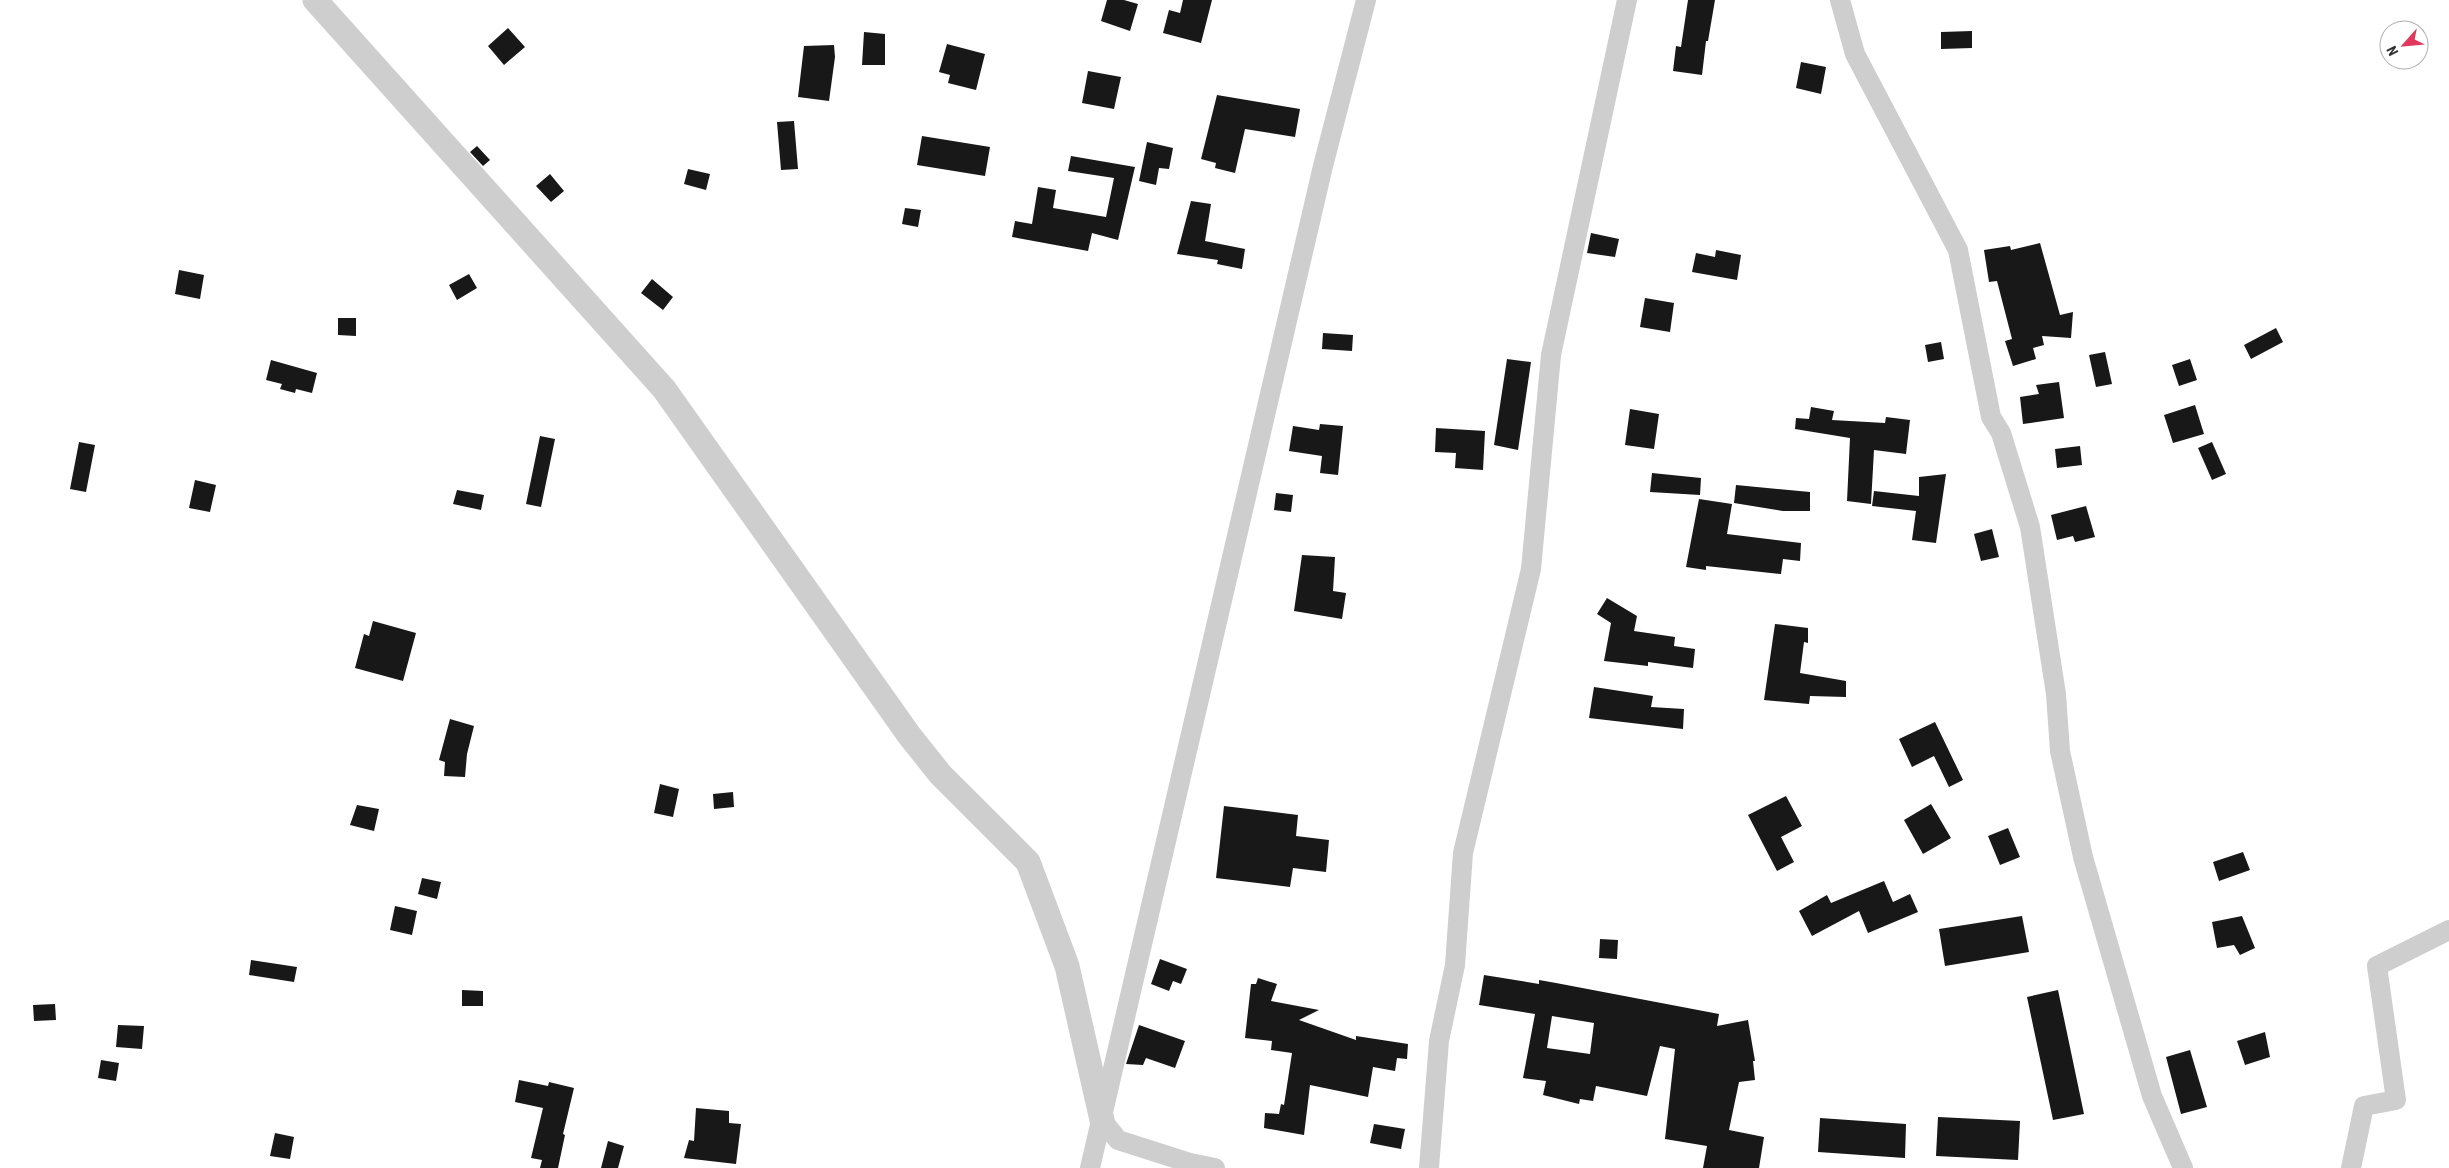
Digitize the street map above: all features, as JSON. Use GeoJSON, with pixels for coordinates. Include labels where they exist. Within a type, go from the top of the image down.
{"type":"FeatureCollection","features":[{"type":"Feature","properties":{"kind":"street"},"geometry":{"type":"LineString","coordinates":[[315,0],[664,389],[909,735],[940,774],[1028,862],[1067,966],[1102,1120],[1118,1140],[1190,1163],[1215,1168]]}},
{"type":"Feature","properties":{"kind":"street"},"geometry":{"type":"LineString","coordinates":[[1090,1168],[1323,166],[1366,0]]}},
{"type":"Feature","properties":{"kind":"street"},"geometry":{"type":"LineString","coordinates":[[1429,1168],[1439,1041],[1454,965],[1463,853],[1531,569],[1551,355],[1627,0]]}},
{"type":"Feature","properties":{"kind":"street"},"geometry":{"type":"LineString","coordinates":[[1840,0],[1854,54],[1958,250],[1991,417],[2001,434],[2030,527],[2056,694],[2060,751],[2083,857],[2152,1096],[2183,1168]]}},
{"type":"Feature","properties":{"kind":"street"},"geometry":{"type":"LineString","coordinates":[[2351,1168],[2364,1106],[2396,1100],[2378,966],[2449,930]]}},
{"type":"Feature","properties":{"kind":"building"},"geometry":{"type":"Polygon","coordinates":[[[1107,0],[1124,0],[1138,4],[1130,31],[1101,21],[1107,0]]]}},
{"type":"Feature","properties":{"kind":"building"},"geometry":{"type":"Polygon","coordinates":[[[1183,0],[1212,0],[1201,43],[1163,33],[1169,10],[1180,13],[1183,0]]]}},
{"type":"Feature","properties":{"kind":"building"},"geometry":{"type":"Polygon","coordinates":[[[1688,0],[1715,0],[1708,41],[1706,41],[1702,75],[1673,71],[1676,46],[1681,47],[1688,0]]]}},
{"type":"Feature","properties":{"kind":"building"},"geometry":{"type":"Polygon","coordinates":[[[508,28],[525,47],[504,65],[488,46],[508,28]]]}},
{"type":"Feature","properties":{"kind":"building"},"geometry":{"type":"Polygon","coordinates":[[[1972,31],[1972,48],[1941,49],[1941,32],[1972,31]]]}},
{"type":"Feature","properties":{"kind":"building"},"geometry":{"type":"Polygon","coordinates":[[[864,32],[885,34],[885,65],[862,65],[864,32]]]}},
{"type":"Feature","properties":{"kind":"building"},"geometry":{"type":"Polygon","coordinates":[[[947,44],[985,54],[976,90],[948,83],[950,75],[939,72],[947,44]]]}},
{"type":"Feature","properties":{"kind":"building"},"geometry":{"type":"Polygon","coordinates":[[[834,45],[835,57],[829,101],[798,97],[804,46],[834,45]]]}},
{"type":"Feature","properties":{"kind":"building"},"geometry":{"type":"Polygon","coordinates":[[[1801,62],[1826,67],[1821,94],[1796,88],[1801,62]]]}},
{"type":"Feature","properties":{"kind":"building"},"geometry":{"type":"Polygon","coordinates":[[[1088,71],[1121,77],[1114,109],[1082,103],[1088,71]]]}},
{"type":"Feature","properties":{"kind":"building"},"geometry":{"type":"Polygon","coordinates":[[[1217,95],[1300,109],[1295,137],[1245,129],[1235,173],[1215,168],[1216,163],[1201,159],[1217,95]]]}},
{"type":"Feature","properties":{"kind":"building"},"geometry":{"type":"Polygon","coordinates":[[[794,121],[798,169],[781,170],[777,122],[794,121]]]}},
{"type":"Feature","properties":{"kind":"building"},"geometry":{"type":"Polygon","coordinates":[[[922,136],[990,147],[985,176],[917,165],[922,136]]]}},
{"type":"Feature","properties":{"kind":"building"},"geometry":{"type":"Polygon","coordinates":[[[1147,142],[1173,148],[1169,169],[1159,168],[1156,185],[1139,181],[1147,142]]]}},
{"type":"Feature","properties":{"kind":"building"},"geometry":{"type":"Polygon","coordinates":[[[477,146],[490,160],[483,166],[470,152],[477,146]]]}},
{"type":"Feature","properties":{"kind":"building"},"geometry":{"type":"Polygon","coordinates":[[[1071,156],[1135,167],[1118,240],[1092,233],[1088,251],[1012,237],[1015,221],[1032,224],[1038,187],[1056,190],[1053,208],[1106,217],[1114,178],[1068,171],[1071,156]]]}},
{"type":"Feature","properties":{"kind":"building"},"geometry":{"type":"Polygon","coordinates":[[[688,169],[710,174],[706,190],[684,184],[688,169]]]}},
{"type":"Feature","properties":{"kind":"building"},"geometry":{"type":"Polygon","coordinates":[[[550,174],[564,191],[551,202],[536,186],[550,174]]]}},
{"type":"Feature","properties":{"kind":"building"},"geometry":{"type":"Polygon","coordinates":[[[1191,201],[1211,204],[1205,241],[1245,249],[1242,269],[1217,264],[1218,260],[1177,254],[1191,201]]]}},
{"type":"Feature","properties":{"kind":"building"},"geometry":{"type":"Polygon","coordinates":[[[905,208],[921,210],[918,227],[902,224],[905,208]]]}},
{"type":"Feature","properties":{"kind":"building"},"geometry":{"type":"Polygon","coordinates":[[[1591,233],[1619,239],[1615,257],[1587,253],[1591,233]]]}},
{"type":"Feature","properties":{"kind":"building"},"geometry":{"type":"Polygon","coordinates":[[[2040,243],[2060,315],[2073,312],[2071,338],[2042,336],[2044,345],[2033,348],[2036,359],[2013,366],[2005,341],[2012,339],[1997,281],[1989,282],[1984,250],[2010,246],[2011,250],[2040,243]]]}},
{"type":"Feature","properties":{"kind":"building"},"geometry":{"type":"Polygon","coordinates":[[[1716,250],[1741,255],[1737,280],[1692,272],[1696,253],[1715,257],[1716,250]]]}},
{"type":"Feature","properties":{"kind":"building"},"geometry":{"type":"Polygon","coordinates":[[[179,270],[204,275],[200,299],[175,294],[179,270]]]}},
{"type":"Feature","properties":{"kind":"building"},"geometry":{"type":"Polygon","coordinates":[[[469,274],[477,288],[457,300],[449,285],[469,274]]]}},
{"type":"Feature","properties":{"kind":"building"},"geometry":{"type":"Polygon","coordinates":[[[652,279],[673,297],[663,310],[641,293],[652,279]]]}},
{"type":"Feature","properties":{"kind":"building"},"geometry":{"type":"Polygon","coordinates":[[[1645,298],[1674,303],[1670,332],[1640,327],[1645,298]]]}},
{"type":"Feature","properties":{"kind":"building"},"geometry":{"type":"Polygon","coordinates":[[[338,318],[356,318],[356,336],[338,335],[338,318]]]}},
{"type":"Feature","properties":{"kind":"building"},"geometry":{"type":"Polygon","coordinates":[[[2276,328],[2283,342],[2251,359],[2244,345],[2276,328]]]}},
{"type":"Feature","properties":{"kind":"building"},"geometry":{"type":"Polygon","coordinates":[[[1323,333],[1353,335],[1352,351],[1322,349],[1323,333]]]}},
{"type":"Feature","properties":{"kind":"building"},"geometry":{"type":"Polygon","coordinates":[[[1941,342],[1944,359],[1928,362],[1925,345],[1941,342]]]}},
{"type":"Feature","properties":{"kind":"building"},"geometry":{"type":"Polygon","coordinates":[[[2105,352],[2112,384],[2096,387],[2089,355],[2105,352]]]}},
{"type":"Feature","properties":{"kind":"building"},"geometry":{"type":"Polygon","coordinates":[[[1507,359],[1531,362],[1518,450],[1494,445],[1507,359]]]}},
{"type":"Feature","properties":{"kind":"building"},"geometry":{"type":"Polygon","coordinates":[[[2190,359],[2197,380],[2179,386],[2172,365],[2190,359]]]}},
{"type":"Feature","properties":{"kind":"building"},"geometry":{"type":"Polygon","coordinates":[[[271,360],[317,373],[312,393],[296,389],[295,393],[280,389],[282,384],[266,380],[271,360]]]}},
{"type":"Feature","properties":{"kind":"building"},"geometry":{"type":"Polygon","coordinates":[[[2059,382],[2064,418],[2023,424],[2020,397],[2039,394],[2036,385],[2059,382]]]}},
{"type":"Feature","properties":{"kind":"building"},"geometry":{"type":"Polygon","coordinates":[[[2195,405],[2204,434],[2173,443],[2164,415],[2195,405]]]}},
{"type":"Feature","properties":{"kind":"building"},"geometry":{"type":"Polygon","coordinates":[[[1811,407],[1834,411],[1832,420],[1885,423],[1886,417],[1910,420],[1906,454],[1874,450],[1871,504],[1847,501],[1850,438],[1795,429],[1796,418],[1809,419],[1811,407]]]}},
{"type":"Feature","properties":{"kind":"building"},"geometry":{"type":"Polygon","coordinates":[[[1630,409],[1659,414],[1654,449],[1625,445],[1630,409]]]}},
{"type":"Feature","properties":{"kind":"building"},"geometry":{"type":"Polygon","coordinates":[[[1320,424],[1343,426],[1338,475],[1320,473],[1322,456],[1289,451],[1293,426],[1319,430],[1320,424]]]}},
{"type":"Feature","properties":{"kind":"building"},"geometry":{"type":"Polygon","coordinates":[[[1436,428],[1485,431],[1483,470],[1455,468],[1456,453],[1435,452],[1436,428]]]}},
{"type":"Feature","properties":{"kind":"building"},"geometry":{"type":"Polygon","coordinates":[[[540,436],[555,439],[541,507],[526,504],[540,436]]]}},
{"type":"Feature","properties":{"kind":"building"},"geometry":{"type":"Polygon","coordinates":[[[79,442],[95,445],[86,492],[70,489],[79,442]]]}},
{"type":"Feature","properties":{"kind":"building"},"geometry":{"type":"Polygon","coordinates":[[[2212,442],[2226,474],[2212,480],[2198,448],[2212,442]]]}},
{"type":"Feature","properties":{"kind":"building"},"geometry":{"type":"Polygon","coordinates":[[[2080,446],[2082,465],[2057,468],[2055,449],[2080,446]]]}},
{"type":"Feature","properties":{"kind":"building"},"geometry":{"type":"Polygon","coordinates":[[[1652,473],[1701,478],[1700,495],[1650,492],[1652,473]]]}},
{"type":"Feature","properties":{"kind":"building"},"geometry":{"type":"Polygon","coordinates":[[[1946,474],[1936,543],[1912,540],[1916,511],[1872,506],[1874,491],[1919,496],[1919,477],[1946,474]]]}},
{"type":"Feature","properties":{"kind":"building"},"geometry":{"type":"Polygon","coordinates":[[[195,480],[216,485],[210,512],[189,508],[195,480]]]}},
{"type":"Feature","properties":{"kind":"building"},"geometry":{"type":"Polygon","coordinates":[[[1736,485],[1810,492],[1810,511],[1783,511],[1734,503],[1736,485]]]}},
{"type":"Feature","properties":{"kind":"building"},"geometry":{"type":"Polygon","coordinates":[[[457,490],[484,495],[481,510],[453,504],[457,490]]]}},
{"type":"Feature","properties":{"kind":"building"},"geometry":{"type":"Polygon","coordinates":[[[1276,493],[1293,495],[1291,512],[1274,510],[1276,493]]]}},
{"type":"Feature","properties":{"kind":"building"},"geometry":{"type":"Polygon","coordinates":[[[1699,499],[1732,504],[1727,534],[1801,543],[1800,561],[1783,559],[1781,574],[1706,566],[1706,570],[1686,567],[1699,499]]]}},
{"type":"Feature","properties":{"kind":"building"},"geometry":{"type":"Polygon","coordinates":[[[2086,506],[2095,537],[2075,542],[2073,536],[2057,540],[2051,515],[2086,506]]]}},
{"type":"Feature","properties":{"kind":"building"},"geometry":{"type":"Polygon","coordinates":[[[1992,529],[1999,557],[1981,561],[1974,534],[1992,529]]]}},
{"type":"Feature","properties":{"kind":"building"},"geometry":{"type":"Polygon","coordinates":[[[1302,555],[1335,557],[1333,591],[1346,593],[1342,619],[1294,611],[1302,555]]]}},
{"type":"Feature","properties":{"kind":"building"},"geometry":{"type":"Polygon","coordinates":[[[1607,598],[1637,616],[1634,631],[1675,637],[1674,646],[1695,649],[1693,668],[1648,662],[1648,666],[1604,661],[1611,623],[1597,614],[1607,598]]]}},
{"type":"Feature","properties":{"kind":"building"},"geometry":{"type":"Polygon","coordinates":[[[373,621],[416,633],[403,681],[355,668],[364,634],[369,636],[373,621]]]}},
{"type":"Feature","properties":{"kind":"building"},"geometry":{"type":"Polygon","coordinates":[[[1775,624],[1808,628],[1808,643],[1804,642],[1800,673],[1846,681],[1846,697],[1810,696],[1809,704],[1764,700],[1775,624]]]}},
{"type":"Feature","properties":{"kind":"building"},"geometry":{"type":"Polygon","coordinates":[[[1594,687],[1653,696],[1651,707],[1684,709],[1683,729],[1589,718],[1594,687]]]}},
{"type":"Feature","properties":{"kind":"building"},"geometry":{"type":"Polygon","coordinates":[[[450,719],[474,726],[467,754],[465,777],[444,776],[445,762],[439,760],[450,719]]]}},
{"type":"Feature","properties":{"kind":"building"},"geometry":{"type":"Polygon","coordinates":[[[1935,722],[1963,780],[1949,787],[1934,756],[1912,767],[1899,739],[1935,722]]]}},
{"type":"Feature","properties":{"kind":"building"},"geometry":{"type":"Polygon","coordinates":[[[660,784],[679,789],[673,817],[654,813],[660,784]]]}},
{"type":"Feature","properties":{"kind":"building"},"geometry":{"type":"Polygon","coordinates":[[[733,792],[734,807],[714,809],[713,794],[733,792]]]}},
{"type":"Feature","properties":{"kind":"building"},"geometry":{"type":"Polygon","coordinates":[[[1786,796],[1802,826],[1781,837],[1794,862],[1777,871],[1748,815],[1786,796]]]}},
{"type":"Feature","properties":{"kind":"building"},"geometry":{"type":"Polygon","coordinates":[[[1931,804],[1951,838],[1923,854],[1904,820],[1931,804]]]}},
{"type":"Feature","properties":{"kind":"building"},"geometry":{"type":"Polygon","coordinates":[[[357,805],[379,809],[374,831],[350,825],[357,805]]]}},
{"type":"Feature","properties":{"kind":"building"},"geometry":{"type":"Polygon","coordinates":[[[1224,806],[1298,815],[1296,836],[1329,840],[1326,872],[1293,868],[1290,887],[1216,878],[1224,806]]]}},
{"type":"Feature","properties":{"kind":"building"},"geometry":{"type":"Polygon","coordinates":[[[2008,828],[2020,857],[2000,865],[1988,836],[2008,828]]]}},
{"type":"Feature","properties":{"kind":"building"},"geometry":{"type":"Polygon","coordinates":[[[2243,852],[2250,870],[2219,881],[2213,862],[2243,852]]]}},
{"type":"Feature","properties":{"kind":"building"},"geometry":{"type":"Polygon","coordinates":[[[422,878],[441,882],[437,899],[418,894],[422,878]]]}},
{"type":"Feature","properties":{"kind":"building"},"geometry":{"type":"Polygon","coordinates":[[[1884,881],[1893,902],[1910,894],[1918,912],[1868,933],[1859,911],[1812,936],[1799,911],[1827,895],[1831,903],[1884,881]]]}},
{"type":"Feature","properties":{"kind":"building"},"geometry":{"type":"Polygon","coordinates":[[[395,906],[417,911],[412,935],[390,930],[395,906]]]}},
{"type":"Feature","properties":{"kind":"building"},"geometry":{"type":"Polygon","coordinates":[[[2022,916],[2029,952],[1945,966],[1939,929],[2022,916]]]}},
{"type":"Feature","properties":{"kind":"building"},"geometry":{"type":"Polygon","coordinates":[[[2242,916],[2255,948],[2240,955],[2234,945],[2217,948],[2212,922],[2242,916]]]}},
{"type":"Feature","properties":{"kind":"building"},"geometry":{"type":"Polygon","coordinates":[[[1600,939],[1618,940],[1617,959],[1599,958],[1600,939]]]}},
{"type":"Feature","properties":{"kind":"building"},"geometry":{"type":"Polygon","coordinates":[[[1160,959],[1187,969],[1181,984],[1173,981],[1169,991],[1151,984],[1160,959]]]}},
{"type":"Feature","properties":{"kind":"building"},"geometry":{"type":"Polygon","coordinates":[[[251,960],[297,967],[294,982],[249,975],[251,960]]]}},
{"type":"Feature","properties":{"kind":"building"},"geometry":{"type":"Polygon","coordinates":[[[1484,975],[1539,984],[1539,980],[1719,1014],[1717,1026],[1748,1020],[1755,1061],[1753,1061],[1755,1080],[1739,1082],[1729,1130],[1764,1137],[1759,1168],[1703,1168],[1707,1146],[1665,1139],[1675,1049],[1660,1046],[1647,1096],[1596,1086],[1593,1101],[1580,1099],[1579,1104],[1543,1095],[1546,1081],[1523,1078],[1535,1014],[1479,1005],[1484,975]],[[1552,1016],[1547,1048],[1590,1054],[1594,1023],[1552,1016]]]}},
{"type":"Feature","properties":{"kind":"building"},"geometry":{"type":"Polygon","coordinates":[[[1258,978],[1277,984],[1271,1001],[1319,1010],[1299,1020],[1356,1040],[1356,1036],[1408,1044],[1407,1059],[1397,1058],[1395,1071],[1373,1067],[1368,1097],[1310,1085],[1304,1135],[1264,1128],[1265,1113],[1279,1114],[1281,1104],[1284,1105],[1292,1053],[1271,1050],[1272,1041],[1245,1038],[1251,984],[1256,984],[1258,978]]]}},
{"type":"Feature","properties":{"kind":"building"},"geometry":{"type":"Polygon","coordinates":[[[462,990],[483,991],[483,1006],[462,1006],[462,990]]]}},
{"type":"Feature","properties":{"kind":"building"},"geometry":{"type":"Polygon","coordinates":[[[2058,990],[2084,1114],[2053,1120],[2027,997],[2058,990]]]}},
{"type":"Feature","properties":{"kind":"building"},"geometry":{"type":"Polygon","coordinates":[[[55,1004],[56,1020],[34,1021],[33,1005],[55,1004]]]}},
{"type":"Feature","properties":{"kind":"building"},"geometry":{"type":"Polygon","coordinates":[[[118,1025],[144,1026],[142,1049],[116,1047],[118,1025]]]}},
{"type":"Feature","properties":{"kind":"building"},"geometry":{"type":"Polygon","coordinates":[[[1139,1025],[1185,1041],[1175,1068],[1146,1058],[1143,1065],[1126,1064],[1139,1025]]]}},
{"type":"Feature","properties":{"kind":"building"},"geometry":{"type":"Polygon","coordinates":[[[2265,1032],[2270,1057],[2245,1065],[2237,1041],[2265,1032]]]}},
{"type":"Feature","properties":{"kind":"building"},"geometry":{"type":"Polygon","coordinates":[[[2190,1050],[2207,1107],[2181,1114],[2166,1057],[2190,1050]]]}},
{"type":"Feature","properties":{"kind":"building"},"geometry":{"type":"Polygon","coordinates":[[[101,1060],[119,1063],[116,1081],[98,1078],[101,1060]]]}},
{"type":"Feature","properties":{"kind":"building"},"geometry":{"type":"Polygon","coordinates":[[[519,1080],[548,1086],[549,1082],[574,1088],[563,1134],[565,1135],[558,1168],[540,1168],[542,1160],[531,1158],[543,1108],[515,1102],[519,1080]]]}},
{"type":"Feature","properties":{"kind":"building"},"geometry":{"type":"Polygon","coordinates":[[[696,1108],[729,1111],[729,1123],[741,1124],[736,1164],[684,1158],[689,1140],[694,1141],[696,1108]]]}},
{"type":"Feature","properties":{"kind":"building"},"geometry":{"type":"Polygon","coordinates":[[[1938,1117],[2020,1121],[2018,1160],[1936,1156],[1938,1117]]]}},
{"type":"Feature","properties":{"kind":"building"},"geometry":{"type":"Polygon","coordinates":[[[1820,1118],[1906,1124],[1905,1158],[1818,1152],[1820,1118]]]}},
{"type":"Feature","properties":{"kind":"building"},"geometry":{"type":"Polygon","coordinates":[[[1374,1124],[1405,1129],[1401,1149],[1370,1143],[1374,1124]]]}},
{"type":"Feature","properties":{"kind":"building"},"geometry":{"type":"Polygon","coordinates":[[[275,1133],[294,1137],[290,1159],[270,1156],[275,1133]]]}},
{"type":"Feature","properties":{"kind":"building"},"geometry":{"type":"Polygon","coordinates":[[[608,1141],[624,1146],[618,1168],[601,1168],[608,1141]]]}}]}
